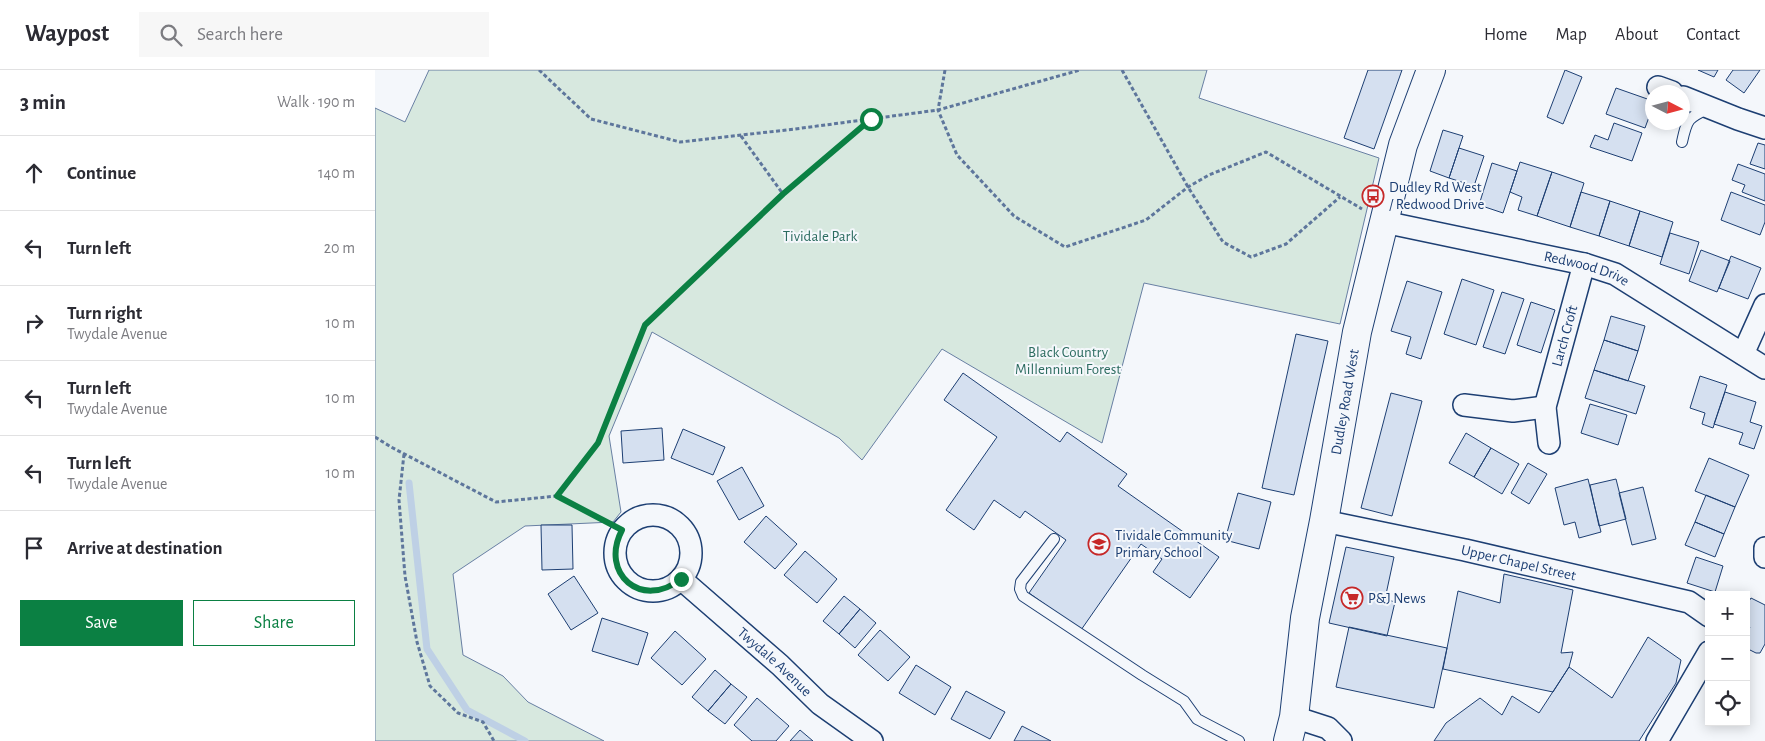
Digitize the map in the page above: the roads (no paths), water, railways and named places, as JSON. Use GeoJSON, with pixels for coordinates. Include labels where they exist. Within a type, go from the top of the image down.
{"type":"FeatureCollection","features":[{"type":"Feature","properties":{"kind":"main road","name":"Dudley Road West"},"geometry":{"type":"LineString","coordinates":[[1291,729],[1305,618],[1325,521],[1357,332],[1403,145],[1431,70]]}},
{"type":"Feature","properties":{"kind":"street"},"geometry":{"type":"LineString","coordinates":[[1690,100],[1765,128]]}},
{"type":"Feature","properties":{"kind":"street","name":"Redwood Drive"},"geometry":{"type":"LineString","coordinates":[[1384,222],[1584,264],[1615,274],[1765,368]]}},
{"type":"Feature","properties":{"kind":"street","name":"Larch Croft"},"geometry":{"type":"LineString","coordinates":[[1549,444],[1545,407],[1584,264]]}},
{"type":"Feature","properties":{"kind":"street"},"geometry":{"type":"LineString","coordinates":[[1743,354],[1765,305]]}},
{"type":"Feature","properties":{"kind":"street"},"geometry":{"type":"LineString","coordinates":[[1464,405],[1513,411],[1545,407]]}},
{"type":"Feature","properties":{"kind":"street"},"geometry":{"type":"LineString","coordinates":[[655,515],[667,517],[677,524],[685,533],[690,544],[691,556],[688,568],[681,579],[671,587],[659,591],[646,591],[634,586],[624,578],[617,567],[615,554],[616,541],[622,530],[642,516],[655,515]]}},
{"type":"Feature","properties":{"kind":"street","name":"Upper Chapel Street"},"geometry":{"type":"LineString","coordinates":[[1325,521],[1465,550],[1689,602],[1705,613]]}},
{"type":"Feature","properties":{"kind":"street"},"geometry":{"type":"LineString","coordinates":[[1765,548],[1765,557]]}},
{"type":"Feature","properties":{"kind":"street","name":"Twydale Avenue"},"geometry":{"type":"LineString","coordinates":[[681,579],[780,665],[820,704],[872,741]]}},
{"type":"Feature","properties":{"kind":"street"},"geometry":{"type":"LineString","coordinates":[[1657,741],[1705,659]]}},
{"type":"Feature","properties":{"kind":"street"},"geometry":{"type":"LineString","coordinates":[[1291,729],[1328,728],[1341,741]]}},
{"type":"Feature","properties":{"kind":"lane"},"geometry":{"type":"LineString","coordinates":[[1682,142],[1685,128],[1691,117],[1710,108]]}},
{"type":"Feature","properties":{"kind":"lane"},"geometry":{"type":"LineString","coordinates":[[1054,539],[1021,582],[1020,589],[1023,596],[1184,701],[1197,719],[1239,741]]}},
{"type":"Feature","properties":{"kind":"waterway"},"geometry":{"type":"LineString","coordinates":[[409,483],[427,649],[467,710],[525,741]]}},
{"type":"Feature","properties":{"kind":"place","name":"Dudley Rd West / Redwood Drive"},"geometry":{"type":"Point","coordinates":[1373,196]}},
{"type":"Feature","properties":{"kind":"place","name":"Tividale Community Primary School"},"geometry":{"type":"Point","coordinates":[1099,544]}},
{"type":"Feature","properties":{"kind":"place","name":"P&J News"},"geometry":{"type":"Point","coordinates":[1352,598]}},
{"type":"Feature","properties":{"kind":"park label","name":"Tividale Park"},"geometry":{"type":"Point","coordinates":[820,236]}},
{"type":"Feature","properties":{"kind":"park label","name":"Black Country Millennium Forest"},"geometry":{"type":"Point","coordinates":[1068,360]}}]}
